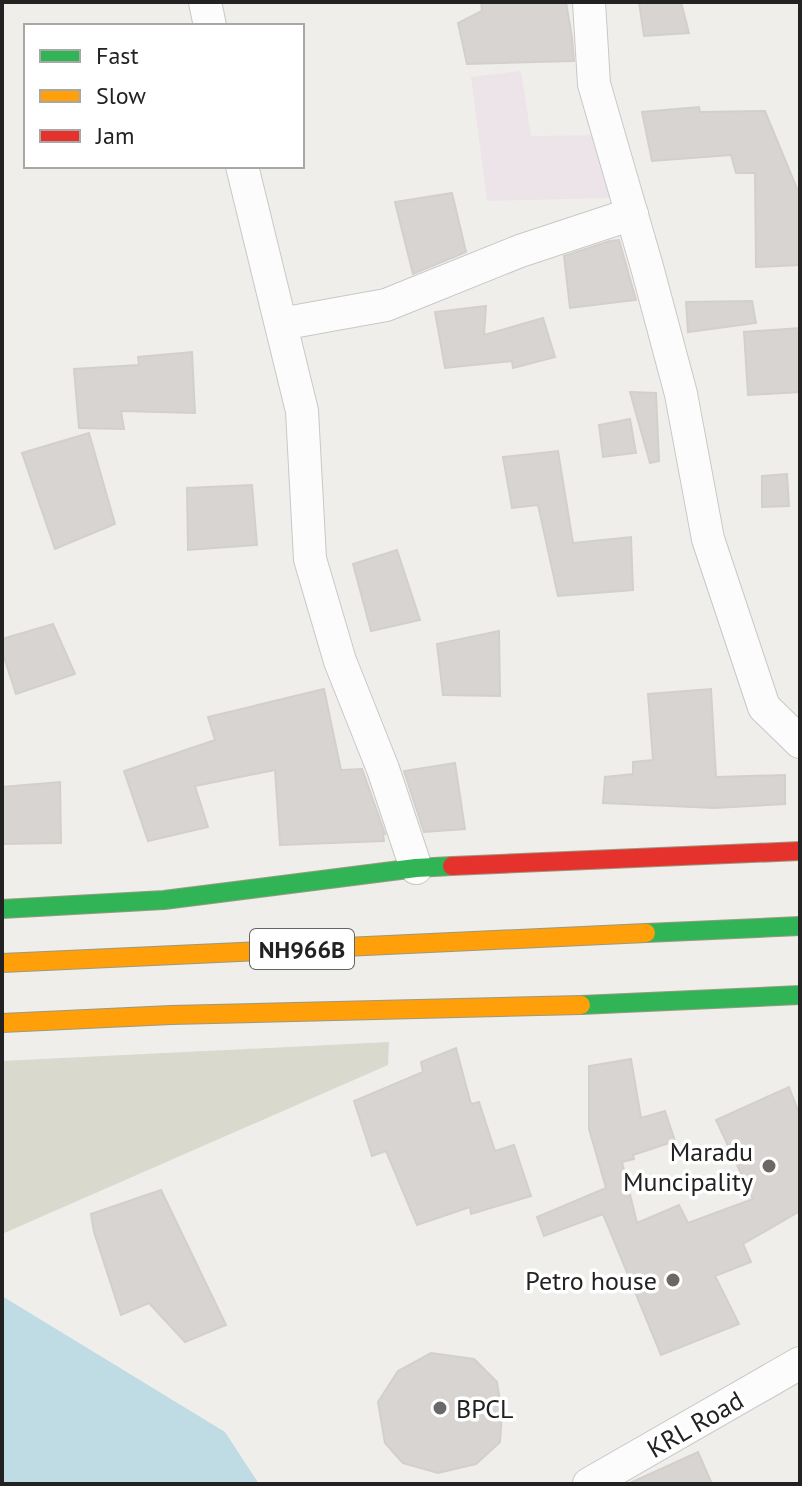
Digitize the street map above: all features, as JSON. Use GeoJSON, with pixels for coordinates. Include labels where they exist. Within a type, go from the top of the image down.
{"type":"FeatureCollection","features":[{"type":"Feature","properties":{"kind":"main road"},"geometry":{"type":"LineString","coordinates":[[2,909],[164,900],[416,868],[800,851]]}},
{"type":"Feature","properties":{"kind":"main road","name":"NH966B"},"geometry":{"type":"LineString","coordinates":[[2,963],[800,926]]}},
{"type":"Feature","properties":{"kind":"main road"},"geometry":{"type":"LineString","coordinates":[[2,1023],[800,995]]}},
{"type":"Feature","properties":{"kind":"street"},"geometry":{"type":"LineString","coordinates":[[205,2],[210,24]]}},
{"type":"Feature","properties":{"kind":"street"},"geometry":{"type":"LineString","coordinates":[[589,2],[594,84],[681,394],[708,539],[764,707],[800,742]]}},
{"type":"Feature","properties":{"kind":"street"},"geometry":{"type":"LineString","coordinates":[[242,168],[302,411],[310,559],[340,661],[383,769],[416,868]]}},
{"type":"Feature","properties":{"kind":"street"},"geometry":{"type":"LineString","coordinates":[[281,324],[386,305],[520,251],[632,214]]}},
{"type":"Feature","properties":{"kind":"street","name":"KRL Road"},"geometry":{"type":"LineString","coordinates":[[589,1484],[800,1363]]}},
{"type":"Feature","properties":{"kind":"shaded area"},"geometry":{"type":"Polygon","coordinates":[[[521,71],[531,136],[598,135],[610,198],[487,201],[471,77],[521,71]]]}},
{"type":"Feature","properties":{"kind":"shaded area"},"geometry":{"type":"Polygon","coordinates":[[[389,1042],[388,1065],[2,1234],[2,1061],[389,1042]]]}},
{"type":"Feature","properties":{"kind":"water"},"geometry":{"type":"Polygon","coordinates":[[[2,1296],[225,1432],[259,1484],[2,1484],[2,1296]]]}},
{"type":"Feature","properties":{"kind":"building"},"geometry":{"type":"Polygon","coordinates":[[[481,2],[566,2],[574,61],[467,64],[458,23],[482,11],[481,2]]]}},
{"type":"Feature","properties":{"kind":"building"},"geometry":{"type":"Polygon","coordinates":[[[639,2],[681,2],[689,33],[644,36],[639,2]]]}},
{"type":"Feature","properties":{"kind":"building"},"geometry":{"type":"Polygon","coordinates":[[[699,107],[700,112],[765,111],[800,196],[800,265],[756,267],[755,173],[736,173],[731,155],[652,161],[642,112],[699,107]]]}},
{"type":"Feature","properties":{"kind":"building"},"geometry":{"type":"Polygon","coordinates":[[[452,193],[466,252],[413,274],[395,202],[452,193]]]}},
{"type":"Feature","properties":{"kind":"building"},"geometry":{"type":"Polygon","coordinates":[[[619,240],[636,300],[570,308],[564,256],[619,240]]]}},
{"type":"Feature","properties":{"kind":"building"},"geometry":{"type":"Polygon","coordinates":[[[752,301],[756,323],[688,332],[686,302],[752,301]]]}},
{"type":"Feature","properties":{"kind":"building"},"geometry":{"type":"Polygon","coordinates":[[[486,306],[484,335],[543,318],[555,357],[513,368],[512,361],[445,368],[435,312],[486,306]]]}},
{"type":"Feature","properties":{"kind":"building"},"geometry":{"type":"Polygon","coordinates":[[[800,328],[800,392],[748,395],[744,332],[800,328]]]}},
{"type":"Feature","properties":{"kind":"building"},"geometry":{"type":"Polygon","coordinates":[[[192,352],[195,413],[121,411],[124,429],[79,428],[74,369],[139,365],[138,357],[192,352]]]}},
{"type":"Feature","properties":{"kind":"building"},"geometry":{"type":"Polygon","coordinates":[[[630,392],[656,393],[659,461],[650,463],[630,392]]]}},
{"type":"Feature","properties":{"kind":"building"},"geometry":{"type":"Polygon","coordinates":[[[630,419],[636,453],[603,457],[599,425],[630,419]]]}},
{"type":"Feature","properties":{"kind":"building"},"geometry":{"type":"Polygon","coordinates":[[[89,433],[115,524],[55,549],[22,453],[89,433]]]}},
{"type":"Feature","properties":{"kind":"building"},"geometry":{"type":"Polygon","coordinates":[[[558,451],[573,543],[631,537],[633,590],[558,596],[538,505],[512,508],[503,457],[558,451]]]}},
{"type":"Feature","properties":{"kind":"building"},"geometry":{"type":"Polygon","coordinates":[[[787,474],[789,506],[762,507],[762,476],[787,474]]]}},
{"type":"Feature","properties":{"kind":"building"},"geometry":{"type":"Polygon","coordinates":[[[252,485],[257,545],[188,550],[187,488],[252,485]]]}},
{"type":"Feature","properties":{"kind":"building"},"geometry":{"type":"Polygon","coordinates":[[[397,550],[420,620],[371,631],[353,564],[397,550]]]}},
{"type":"Feature","properties":{"kind":"building"},"geometry":{"type":"Polygon","coordinates":[[[53,624],[75,674],[16,694],[2,651],[2,639],[53,624]]]}},
{"type":"Feature","properties":{"kind":"building"},"geometry":{"type":"Polygon","coordinates":[[[499,631],[500,696],[443,695],[437,644],[499,631]]]}},
{"type":"Feature","properties":{"kind":"building"},"geometry":{"type":"Polygon","coordinates":[[[324,689],[341,770],[362,769],[385,834],[384,841],[280,845],[275,770],[195,786],[208,827],[148,841],[124,771],[215,740],[208,717],[324,689]]]}},
{"type":"Feature","properties":{"kind":"building"},"geometry":{"type":"Polygon","coordinates":[[[711,689],[716,777],[785,775],[785,804],[715,808],[603,803],[605,777],[633,774],[633,762],[653,760],[648,694],[711,689]]]}},
{"type":"Feature","properties":{"kind":"building"},"geometry":{"type":"Polygon","coordinates":[[[455,763],[465,829],[424,832],[404,771],[455,763]]]}},
{"type":"Feature","properties":{"kind":"building"},"geometry":{"type":"Polygon","coordinates":[[[60,782],[61,843],[2,844],[2,787],[60,782]]]}},
{"type":"Feature","properties":{"kind":"building"},"geometry":{"type":"Polygon","coordinates":[[[456,1048],[471,1104],[479,1102],[495,1151],[514,1145],[531,1196],[471,1214],[470,1207],[417,1225],[386,1151],[372,1156],[354,1101],[423,1072],[421,1062],[456,1048]]]}},
{"type":"Feature","properties":{"kind":"building"},"geometry":{"type":"Polygon","coordinates":[[[631,1059],[641,1118],[665,1111],[675,1141],[633,1155],[634,1159],[622,1162],[637,1223],[679,1205],[688,1223],[753,1199],[716,1120],[789,1087],[800,1116],[800,1211],[743,1244],[751,1262],[715,1276],[739,1324],[661,1355],[603,1214],[544,1236],[537,1217],[606,1188],[589,1129],[589,1066],[631,1059]]]}},
{"type":"Feature","properties":{"kind":"building"},"geometry":{"type":"Polygon","coordinates":[[[161,1190],[226,1325],[185,1342],[149,1303],[121,1315],[91,1214],[161,1190]]]}},
{"type":"Feature","properties":{"kind":"building","name":"BPCL"},"geometry":{"type":"Polygon","coordinates":[[[431,1353],[474,1359],[497,1382],[502,1414],[500,1442],[476,1464],[438,1473],[403,1463],[385,1443],[378,1402],[398,1371],[431,1353]]]}},
{"type":"Feature","properties":{"kind":"building"},"geometry":{"type":"Polygon","coordinates":[[[698,1452],[712,1484],[627,1484],[630,1483],[698,1452]]]}},
{"type":"Feature","properties":{"kind":"traffic: fast"},"geometry":{"type":"LineString","coordinates":[[2,909],[164,900],[452,866]]}},
{"type":"Feature","properties":{"kind":"traffic: fast"},"geometry":{"type":"LineString","coordinates":[[646,933],[800,926]]}},
{"type":"Feature","properties":{"kind":"traffic: fast"},"geometry":{"type":"LineString","coordinates":[[581,1005],[800,995]]}},
{"type":"Feature","properties":{"kind":"traffic: slow"},"geometry":{"type":"LineString","coordinates":[[2,963],[646,933]]}},
{"type":"Feature","properties":{"kind":"traffic: slow"},"geometry":{"type":"LineString","coordinates":[[2,1023],[171,1015],[581,1005]]}},
{"type":"Feature","properties":{"kind":"traffic: jam"},"geometry":{"type":"LineString","coordinates":[[452,866],[800,851]]}},
{"type":"Feature","properties":{"kind":"place","name":"Maradu Muncipality"},"geometry":{"type":"Point","coordinates":[769,1166]}},
{"type":"Feature","properties":{"kind":"place","name":"Petro house"},"geometry":{"type":"Point","coordinates":[673,1280]}},
{"type":"Feature","properties":{"kind":"place","name":"BPCL"},"geometry":{"type":"Point","coordinates":[440,1408]}}]}
